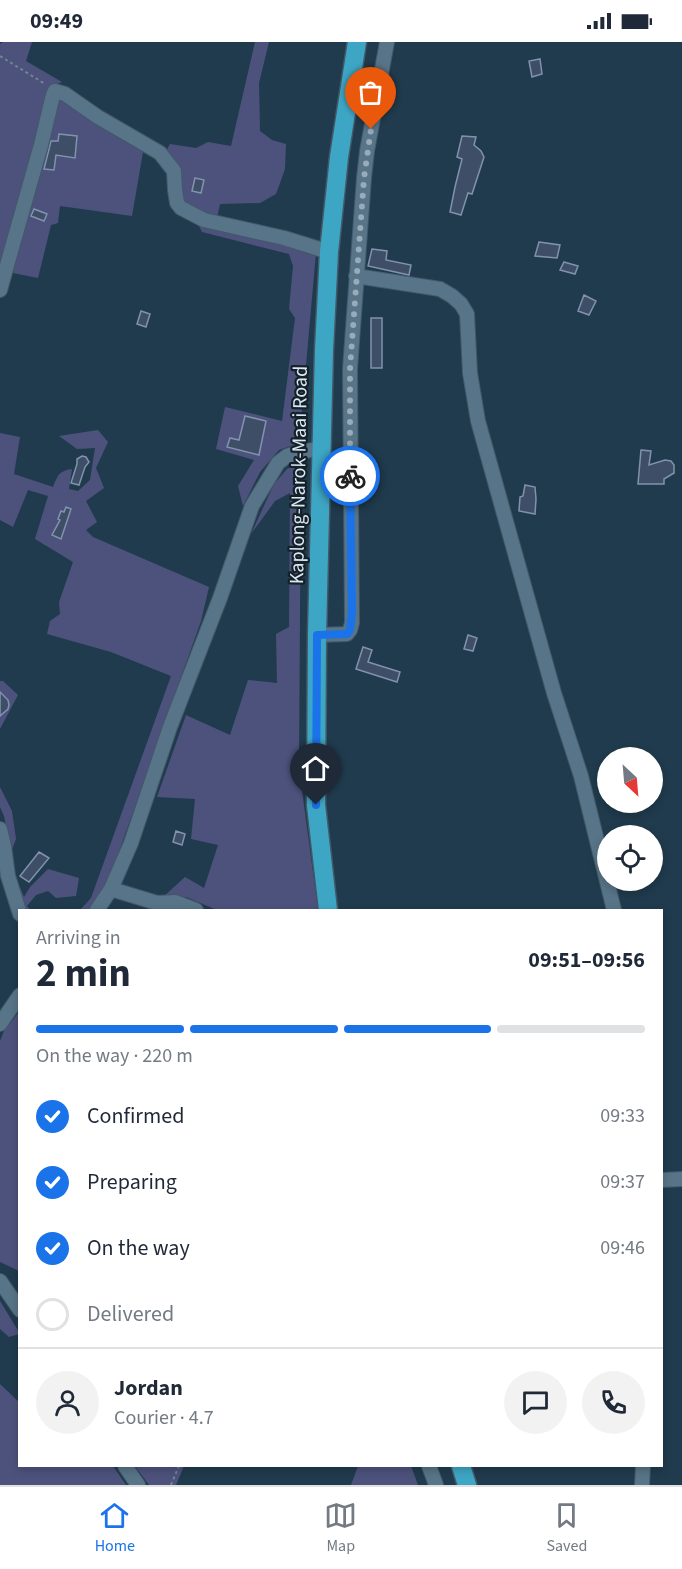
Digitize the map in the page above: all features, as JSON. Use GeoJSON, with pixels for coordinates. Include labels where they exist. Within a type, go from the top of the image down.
{"type":"FeatureCollection","features":[{"type":"Feature","properties":{"kind":"highway","name":"Kaplong-Narok-Maai Road"},"geometry":{"type":"LineString","coordinates":[[328,909],[316,805],[317,635],[324,350],[328,252],[339,158],[357,42]]}},
{"type":"Feature","properties":{"kind":"highway"},"geometry":{"type":"LineString","coordinates":[[460,1467],[467,1485]]}},
{"type":"Feature","properties":{"kind":"street"},"geometry":{"type":"LineString","coordinates":[[317,635],[347,634],[352,623],[350,369],[367,151],[387,42]]}},
{"type":"Feature","properties":{"kind":"street"},"geometry":{"type":"LineString","coordinates":[[0,290],[55,91],[64,94],[160,153],[174,171],[177,203],[192,215],[204,220],[284,238],[328,252]]}},
{"type":"Feature","properties":{"kind":"street"},"geometry":{"type":"LineString","coordinates":[[356,276],[440,289],[461,304],[467,314],[470,373],[478,421],[541,649],[581,776],[614,909]]}},
{"type":"Feature","properties":{"kind":"street"},"geometry":{"type":"LineString","coordinates":[[98,909],[111,889],[132,843],[170,727],[220,598],[252,506],[278,463],[287,456],[321,448]]}},
{"type":"Feature","properties":{"kind":"street"},"geometry":{"type":"LineString","coordinates":[[0,829],[4,860],[18,909]]}},
{"type":"Feature","properties":{"kind":"street"},"geometry":{"type":"LineString","coordinates":[[111,889],[157,903],[175,902],[193,909]]}},
{"type":"Feature","properties":{"kind":"street"},"geometry":{"type":"LineString","coordinates":[[0,1024],[18,998]]}},
{"type":"Feature","properties":{"kind":"street"},"geometry":{"type":"LineString","coordinates":[[663,1180],[682,1179]]}},
{"type":"Feature","properties":{"kind":"street"},"geometry":{"type":"LineString","coordinates":[[0,1281],[18,1307]]}},
{"type":"Feature","properties":{"kind":"street"},"geometry":{"type":"LineString","coordinates":[[126,1467],[138,1485]]}},
{"type":"Feature","properties":{"kind":"street"},"geometry":{"type":"LineString","coordinates":[[429,1467],[436,1485]]}},
{"type":"Feature","properties":{"kind":"street"},"geometry":{"type":"LineString","coordinates":[[642,1485],[643,1467]]}},
{"type":"Feature","properties":{"kind":"path"},"geometry":{"type":"LineString","coordinates":[[0,56],[55,91]]}},
{"type":"Feature","properties":{"kind":"path"},"geometry":{"type":"LineString","coordinates":[[171,1485],[179,1467]]}},
{"type":"Feature","properties":{"kind":"shaded area"},"geometry":{"type":"Polygon","coordinates":[[[3,42],[32,42],[26,61],[62,82],[54,85],[0,265],[0,44],[3,42]]]}},
{"type":"Feature","properties":{"kind":"shaded area"},"geometry":{"type":"Polygon","coordinates":[[[255,42],[269,42],[259,83],[260,131],[272,140],[286,144],[285,169],[276,194],[260,203],[220,204],[217,218],[196,212],[186,205],[183,200],[179,167],[166,151],[170,144],[196,148],[208,142],[231,146],[255,42]]]}},
{"type":"Feature","properties":{"kind":"shaded area"},"geometry":{"type":"Polygon","coordinates":[[[64,98],[100,127],[143,152],[132,216],[60,206],[58,223],[51,225],[38,278],[13,273],[56,99],[64,98]]]}},
{"type":"Feature","properties":{"kind":"shaded area"},"geometry":{"type":"Polygon","coordinates":[[[197,222],[316,253],[299,443],[279,450],[260,472],[243,506],[238,486],[254,460],[216,449],[225,407],[282,421],[295,318],[289,309],[293,266],[289,254],[202,232],[197,222]]]}},
{"type":"Feature","properties":{"kind":"shaded area"},"geometry":{"type":"Polygon","coordinates":[[[98,430],[108,442],[96,468],[104,488],[86,501],[97,522],[86,530],[93,537],[209,587],[201,621],[106,888],[91,909],[81,909],[91,898],[171,676],[111,652],[47,634],[50,621],[60,614],[59,602],[73,562],[35,539],[48,496],[28,490],[13,527],[0,520],[0,433],[20,437],[14,474],[53,487],[60,474],[72,469],[69,489],[78,491],[90,480],[95,448],[77,449],[59,436],[98,430]]]}},
{"type":"Feature","properties":{"kind":"shaded area"},"geometry":{"type":"Polygon","coordinates":[[[301,461],[299,768],[318,909],[215,909],[186,897],[163,897],[185,877],[204,888],[218,845],[191,839],[195,799],[157,797],[186,715],[230,735],[248,680],[277,683],[276,634],[289,627],[290,493],[275,501],[251,534],[274,484],[287,469],[301,461]]]}},
{"type":"Feature","properties":{"kind":"shaded area"},"geometry":{"type":"Polygon","coordinates":[[[0,681],[3,681],[18,695],[0,729],[0,681]]]}},
{"type":"Feature","properties":{"kind":"shaded area"},"geometry":{"type":"Polygon","coordinates":[[[0,787],[12,811],[16,839],[11,852],[0,807],[0,787]]]}},
{"type":"Feature","properties":{"kind":"shaded area"},"geometry":{"type":"Polygon","coordinates":[[[11,866],[24,897],[30,887],[48,869],[79,878],[76,896],[56,898],[48,891],[36,895],[27,906],[29,909],[23,909],[11,866]]]}},
{"type":"Feature","properties":{"kind":"shaded area"},"geometry":{"type":"Polygon","coordinates":[[[18,1013],[18,1271],[0,1262],[0,1041],[4,1031],[18,1013]]]}},
{"type":"Feature","properties":{"kind":"shaded area"},"geometry":{"type":"Polygon","coordinates":[[[0,1301],[18,1330],[18,1334],[9,1337],[0,1329],[0,1301]]]}},
{"type":"Feature","properties":{"kind":"shaded area"},"geometry":{"type":"Polygon","coordinates":[[[0,1384],[18,1401],[18,1467],[114,1467],[126,1485],[0,1485],[0,1384]]]}},
{"type":"Feature","properties":{"kind":"shaded area"},"geometry":{"type":"Polygon","coordinates":[[[136,1467],[184,1467],[176,1485],[149,1485],[136,1467]]]}},
{"type":"Feature","properties":{"kind":"shaded area"},"geometry":{"type":"Polygon","coordinates":[[[358,1467],[411,1467],[418,1485],[351,1485],[358,1467]]]}},
{"type":"Feature","properties":{"kind":"building"},"geometry":{"type":"Polygon","coordinates":[[[540,59],[542,74],[532,77],[529,61],[540,59]]]}},
{"type":"Feature","properties":{"kind":"building"},"geometry":{"type":"Polygon","coordinates":[[[59,134],[77,136],[75,158],[56,155],[54,170],[44,169],[51,141],[58,141],[59,134]]]}},
{"type":"Feature","properties":{"kind":"building"},"geometry":{"type":"Polygon","coordinates":[[[462,136],[476,137],[474,145],[484,157],[472,194],[468,193],[461,215],[450,212],[462,159],[457,157],[462,136]]]}},
{"type":"Feature","properties":{"kind":"building"},"geometry":{"type":"Polygon","coordinates":[[[195,178],[204,180],[201,193],[192,191],[195,178]]]}},
{"type":"Feature","properties":{"kind":"building"},"geometry":{"type":"Polygon","coordinates":[[[34,209],[47,214],[44,221],[31,216],[34,209]]]}},
{"type":"Feature","properties":{"kind":"building"},"geometry":{"type":"Polygon","coordinates":[[[539,242],[560,245],[557,258],[535,256],[539,242]]]}},
{"type":"Feature","properties":{"kind":"building"},"geometry":{"type":"Polygon","coordinates":[[[372,249],[387,251],[386,260],[411,265],[409,275],[368,266],[372,249]]]}},
{"type":"Feature","properties":{"kind":"building"},"geometry":{"type":"Polygon","coordinates":[[[564,262],[578,266],[575,274],[560,270],[564,262]]]}},
{"type":"Feature","properties":{"kind":"building"},"geometry":{"type":"Polygon","coordinates":[[[584,295],[596,301],[589,315],[578,311],[584,295]]]}},
{"type":"Feature","properties":{"kind":"building"},"geometry":{"type":"Polygon","coordinates":[[[141,311],[150,314],[146,327],[137,324],[141,311]]]}},
{"type":"Feature","properties":{"kind":"building"},"geometry":{"type":"Polygon","coordinates":[[[371,318],[382,318],[382,368],[371,368],[371,318]]]}},
{"type":"Feature","properties":{"kind":"building"},"geometry":{"type":"Polygon","coordinates":[[[245,416],[266,421],[259,455],[227,447],[230,438],[239,440],[245,416]]]}},
{"type":"Feature","properties":{"kind":"building"},"geometry":{"type":"Polygon","coordinates":[[[641,450],[651,451],[649,465],[665,460],[671,461],[674,465],[674,473],[664,479],[664,484],[638,484],[641,450]]]}},
{"type":"Feature","properties":{"kind":"building"},"geometry":{"type":"Polygon","coordinates":[[[82,456],[86,457],[89,462],[79,485],[71,483],[77,459],[82,456]]]}},
{"type":"Feature","properties":{"kind":"building"},"geometry":{"type":"Polygon","coordinates":[[[525,485],[535,487],[535,514],[519,511],[520,497],[523,496],[525,485]]]}},
{"type":"Feature","properties":{"kind":"building"},"geometry":{"type":"Polygon","coordinates":[[[66,507],[71,509],[61,539],[52,535],[60,520],[58,519],[61,511],[64,512],[66,507]]]}},
{"type":"Feature","properties":{"kind":"building"},"geometry":{"type":"Polygon","coordinates":[[[468,635],[477,638],[473,651],[464,649],[468,635]]]}},
{"type":"Feature","properties":{"kind":"building"},"geometry":{"type":"Polygon","coordinates":[[[363,647],[372,650],[368,662],[400,672],[397,682],[356,669],[363,647]]]}},
{"type":"Feature","properties":{"kind":"building"},"geometry":{"type":"Polygon","coordinates":[[[0,692],[8,700],[9,705],[0,716],[0,692]]]}},
{"type":"Feature","properties":{"kind":"building"},"geometry":{"type":"Polygon","coordinates":[[[176,831],[185,834],[182,845],[173,842],[176,831]]]}},
{"type":"Feature","properties":{"kind":"building"},"geometry":{"type":"Polygon","coordinates":[[[39,852],[49,858],[29,882],[20,876],[39,852]]]}},
{"type":"Feature","properties":{"kind":"way so far"},"geometry":{"type":"LineString","coordinates":[[350,476],[350,369],[364,178],[371,129]]}},
{"type":"Feature","properties":{"kind":"route"},"geometry":{"type":"LineString","coordinates":[[316,805],[317,635],[347,634],[351,626],[350,476]]}}]}
